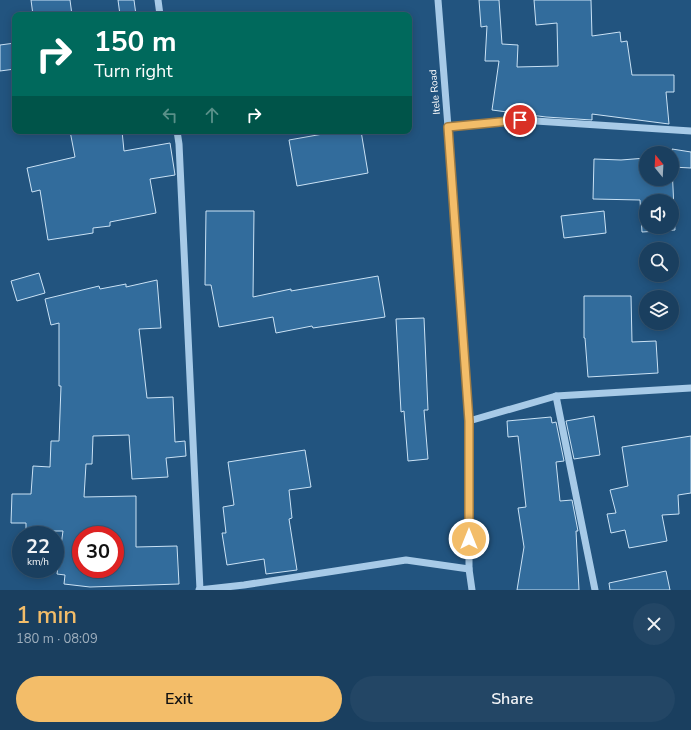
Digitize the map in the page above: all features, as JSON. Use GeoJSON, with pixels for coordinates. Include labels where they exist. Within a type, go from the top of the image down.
{"type":"FeatureCollection","features":[{"type":"Feature","properties":{"kind":"street"},"geometry":{"type":"LineString","coordinates":[[158,0],[160,12]]}},
{"type":"Feature","properties":{"kind":"street","name":"Itele Road"},"geometry":{"type":"LineString","coordinates":[[438,0],[469,421],[469,569],[472,590]]}},
{"type":"Feature","properties":{"kind":"street"},"geometry":{"type":"LineString","coordinates":[[448,127],[520,120],[691,131]]}},
{"type":"Feature","properties":{"kind":"street"},"geometry":{"type":"LineString","coordinates":[[177,134],[180,160],[199,590],[244,586],[406,560],[469,569]]}},
{"type":"Feature","properties":{"kind":"street"},"geometry":{"type":"LineString","coordinates":[[469,421],[556,396],[691,388]]}},
{"type":"Feature","properties":{"kind":"street"},"geometry":{"type":"LineString","coordinates":[[556,396],[595,590]]}},
{"type":"Feature","properties":{"kind":"building"},"geometry":{"type":"Polygon","coordinates":[[[31,0],[70,0],[72,12],[33,12],[31,0]]]}},
{"type":"Feature","properties":{"kind":"building"},"geometry":{"type":"Polygon","coordinates":[[[118,0],[134,0],[136,12],[120,12],[118,0]]]}},
{"type":"Feature","properties":{"kind":"building"},"geometry":{"type":"Polygon","coordinates":[[[479,0],[499,0],[502,44],[518,45],[517,67],[558,66],[557,23],[536,25],[534,0],[591,0],[592,36],[620,32],[621,42],[627,41],[632,75],[674,75],[674,92],[666,92],[669,124],[592,114],[592,120],[546,117],[492,110],[499,61],[485,61],[487,26],[481,27],[479,0]]]}},
{"type":"Feature","properties":{"kind":"building"},"geometry":{"type":"Polygon","coordinates":[[[12,43],[12,69],[0,71],[0,45],[12,43]]]}},
{"type":"Feature","properties":{"kind":"building"},"geometry":{"type":"Polygon","coordinates":[[[71,134],[122,134],[124,151],[170,143],[175,175],[150,179],[156,213],[110,222],[110,226],[93,228],[93,233],[48,240],[40,190],[32,192],[27,168],[75,157],[71,134]]]}},
{"type":"Feature","properties":{"kind":"building"},"geometry":{"type":"Polygon","coordinates":[[[323,134],[362,134],[368,173],[297,186],[289,140],[323,134]]]}},
{"type":"Feature","properties":{"kind":"building"},"geometry":{"type":"Polygon","coordinates":[[[679,150],[691,152],[691,168],[679,167],[679,150]]]}},
{"type":"Feature","properties":{"kind":"building"},"geometry":{"type":"Polygon","coordinates":[[[594,159],[621,160],[639,159],[639,186],[673,186],[673,194],[639,194],[639,200],[593,199],[594,159]]]}},
{"type":"Feature","properties":{"kind":"building"},"geometry":{"type":"Polygon","coordinates":[[[206,211],[254,211],[253,297],[291,289],[291,291],[378,276],[385,317],[313,328],[312,326],[276,333],[273,317],[219,327],[211,285],[205,285],[206,211]]]}},
{"type":"Feature","properties":{"kind":"building"},"geometry":{"type":"Polygon","coordinates":[[[604,211],[606,233],[564,238],[561,216],[604,211]]]}},
{"type":"Feature","properties":{"kind":"building"},"geometry":{"type":"Polygon","coordinates":[[[39,273],[45,293],[17,301],[11,281],[39,273]]]}},
{"type":"Feature","properties":{"kind":"building"},"geometry":{"type":"Polygon","coordinates":[[[157,280],[161,328],[139,329],[147,398],[173,397],[175,442],[185,441],[186,456],[166,458],[168,477],[132,479],[129,435],[93,436],[92,464],[86,464],[84,497],[136,496],[136,547],[177,546],[179,584],[90,587],[64,584],[64,526],[26,526],[26,523],[11,523],[12,494],[31,494],[33,466],[50,467],[51,441],[59,441],[61,386],[59,386],[59,323],[51,325],[45,299],[99,286],[100,289],[126,284],[126,287],[157,280]]]}},
{"type":"Feature","properties":{"kind":"building"},"geometry":{"type":"Polygon","coordinates":[[[584,296],[631,296],[632,342],[656,341],[658,373],[588,377],[584,338],[584,296]]]}},
{"type":"Feature","properties":{"kind":"building"},"geometry":{"type":"Polygon","coordinates":[[[424,318],[428,410],[424,410],[428,459],[408,461],[404,411],[401,412],[396,319],[424,318]]]}},
{"type":"Feature","properties":{"kind":"building"},"geometry":{"type":"Polygon","coordinates":[[[594,416],[600,455],[574,459],[566,421],[594,416]]]}},
{"type":"Feature","properties":{"kind":"building"},"geometry":{"type":"Polygon","coordinates":[[[551,417],[552,423],[556,422],[564,461],[556,462],[560,501],[572,500],[578,531],[576,531],[579,590],[517,590],[524,547],[518,508],[526,507],[518,436],[508,437],[507,421],[551,417]]]}},
{"type":"Feature","properties":{"kind":"building"},"geometry":{"type":"Polygon","coordinates":[[[691,436],[691,493],[678,495],[679,514],[662,515],[667,541],[629,548],[625,530],[611,533],[607,514],[616,513],[610,490],[628,486],[622,447],[691,436]]]}},
{"type":"Feature","properties":{"kind":"building"},"geometry":{"type":"Polygon","coordinates":[[[305,450],[311,487],[289,490],[292,518],[289,519],[297,570],[266,574],[264,559],[227,565],[222,533],[226,533],[223,507],[234,505],[228,462],[305,450]]]}},
{"type":"Feature","properties":{"kind":"building"},"geometry":{"type":"Polygon","coordinates":[[[666,571],[670,590],[610,590],[609,583],[666,571]]]}},
{"type":"Feature","properties":{"kind":"route"},"geometry":{"type":"LineString","coordinates":[[469,539],[469,421],[448,127],[520,120]]}}]}
